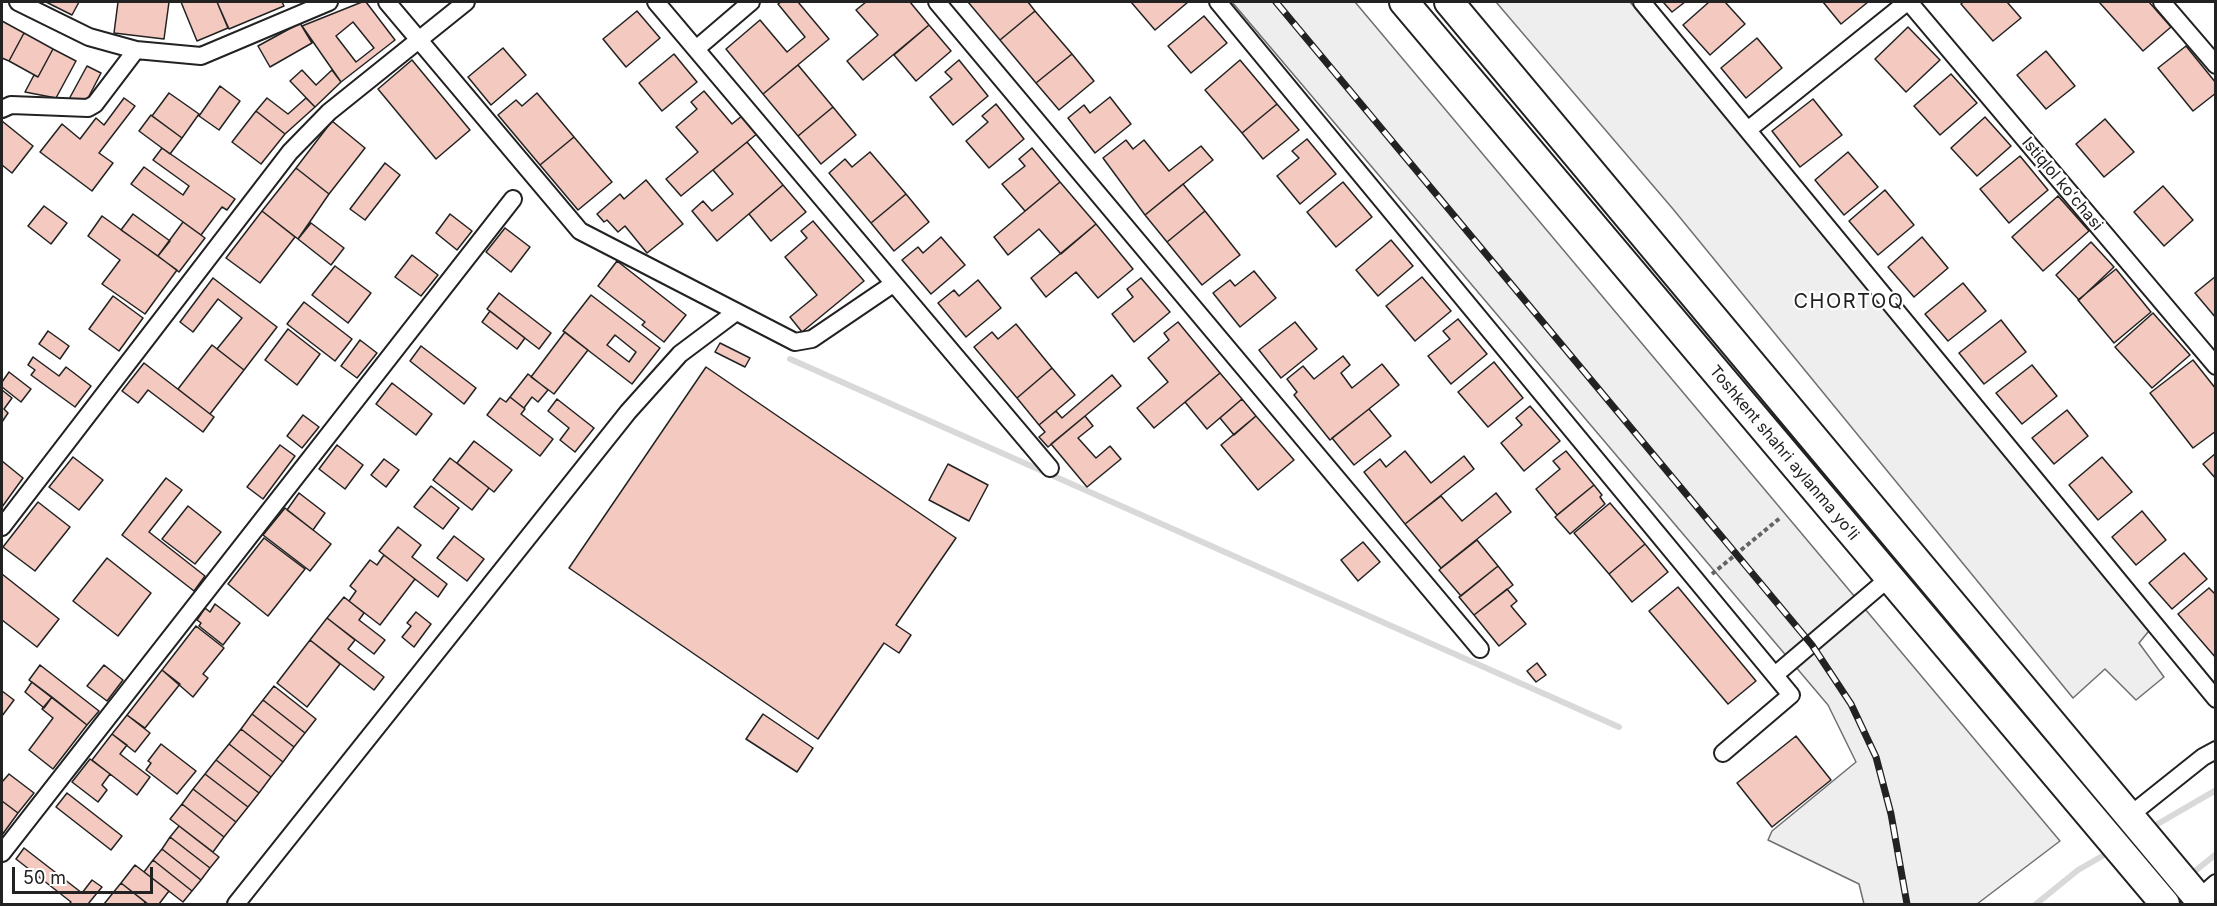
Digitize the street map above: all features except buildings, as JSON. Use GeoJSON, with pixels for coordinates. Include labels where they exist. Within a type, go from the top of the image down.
{"type":"FeatureCollection","features":[{"type":"Feature","properties":{"kind":"highway","name":"Toshkent shahri aylanma yoʻli"},"geometry":{"type":"LineString","coordinates":[[1404,2],[2165,904]]}},
{"type":"Feature","properties":{"kind":"highway","name":"Toshkent shahri aylanma yoʻli"},"geometry":{"type":"LineString","coordinates":[[1449,2],[2133,821],[2201,894]]}},
{"type":"Feature","properties":{"kind":"street"},"geometry":{"type":"LineString","coordinates":[[18,2],[89,38],[136,50],[201,56],[329,2]]}},
{"type":"Feature","properties":{"kind":"street"},"geometry":{"type":"LineString","coordinates":[[387,2],[580,231],[795,342],[812,339],[893,284]]}},
{"type":"Feature","properties":{"kind":"street"},"geometry":{"type":"LineString","coordinates":[[2,527],[290,152],[328,112],[466,2]]}},
{"type":"Feature","properties":{"kind":"street"},"geometry":{"type":"LineString","coordinates":[[656,2],[1050,468]]}},
{"type":"Feature","properties":{"kind":"street"},"geometry":{"type":"LineString","coordinates":[[696,50],[751,2]]}},
{"type":"Feature","properties":{"kind":"street"},"geometry":{"type":"LineString","coordinates":[[937,2],[1480,649]]}},
{"type":"Feature","properties":{"kind":"street"},"geometry":{"type":"LineString","coordinates":[[1218,2],[1791,695],[1723,753]]}},
{"type":"Feature","properties":{"kind":"street"},"geometry":{"type":"LineString","coordinates":[[1642,2],[1749,129],[2216,699]]}},
{"type":"Feature","properties":{"kind":"street"},"geometry":{"type":"LineString","coordinates":[[1749,129],[1908,2]]}},
{"type":"Feature","properties":{"kind":"street","name":"Istiqlol koʻchasi"},"geometry":{"type":"LineString","coordinates":[[1908,2],[2216,366]]}},
{"type":"Feature","properties":{"kind":"street"},"geometry":{"type":"LineString","coordinates":[[2162,2],[2216,65]]}},
{"type":"Feature","properties":{"kind":"street"},"geometry":{"type":"LineString","coordinates":[[2,109],[11,105],[88,108],[94,104],[136,50]]}},
{"type":"Feature","properties":{"kind":"street"},"geometry":{"type":"LineString","coordinates":[[2,853],[513,199]]}},
{"type":"Feature","properties":{"kind":"street"},"geometry":{"type":"LineString","coordinates":[[236,904],[628,412],[680,354],[736,312]]}},
{"type":"Feature","properties":{"kind":"street"},"geometry":{"type":"LineString","coordinates":[[1775,675],[1889,578]]}},
{"type":"Feature","properties":{"kind":"street"},"geometry":{"type":"LineString","coordinates":[[2133,821],[2203,757],[2216,750]]}},
{"type":"Feature","properties":{"kind":"path"},"geometry":{"type":"LineString","coordinates":[[1700,584],[1780,518]]}},
{"type":"Feature","properties":{"kind":"shaded area"},"geometry":{"type":"Polygon","coordinates":[[[1232,2],[1355,2],[2060,841],[1977,904],[1864,904],[1859,884],[1768,840],[1772,831],[1856,762],[1828,705],[1232,2]]]}},
{"type":"Feature","properties":{"kind":"shaded area"},"geometry":{"type":"Polygon","coordinates":[[[1496,2],[1630,2],[2153,626],[2139,643],[2164,677],[2136,700],[2105,669],[2073,698],[1673,209],[1496,2]]]}},
{"type":"Feature","properties":{"kind":"waterway"},"geometry":{"type":"LineString","coordinates":[[790,359],[1619,727]]}},
{"type":"Feature","properties":{"kind":"waterway"},"geometry":{"type":"LineString","coordinates":[[2149,829],[2216,790]]}},
{"type":"Feature","properties":{"kind":"waterway"},"geometry":{"type":"LineString","coordinates":[[2036,904],[2078,870],[2111,851]]}},
{"type":"Feature","properties":{"kind":"waterway"},"geometry":{"type":"LineString","coordinates":[[2189,876],[2216,854]]}},
{"type":"Feature","properties":{"kind":"railway"},"geometry":{"type":"LineString","coordinates":[[1276,2],[1812,645],[1851,704],[1876,757],[1891,814],[1907,904]]}},
{"type":"Feature","properties":{"kind":"district","name":"CHORTOQ"},"geometry":{"type":"Point","coordinates":[1849,302]}}]}
